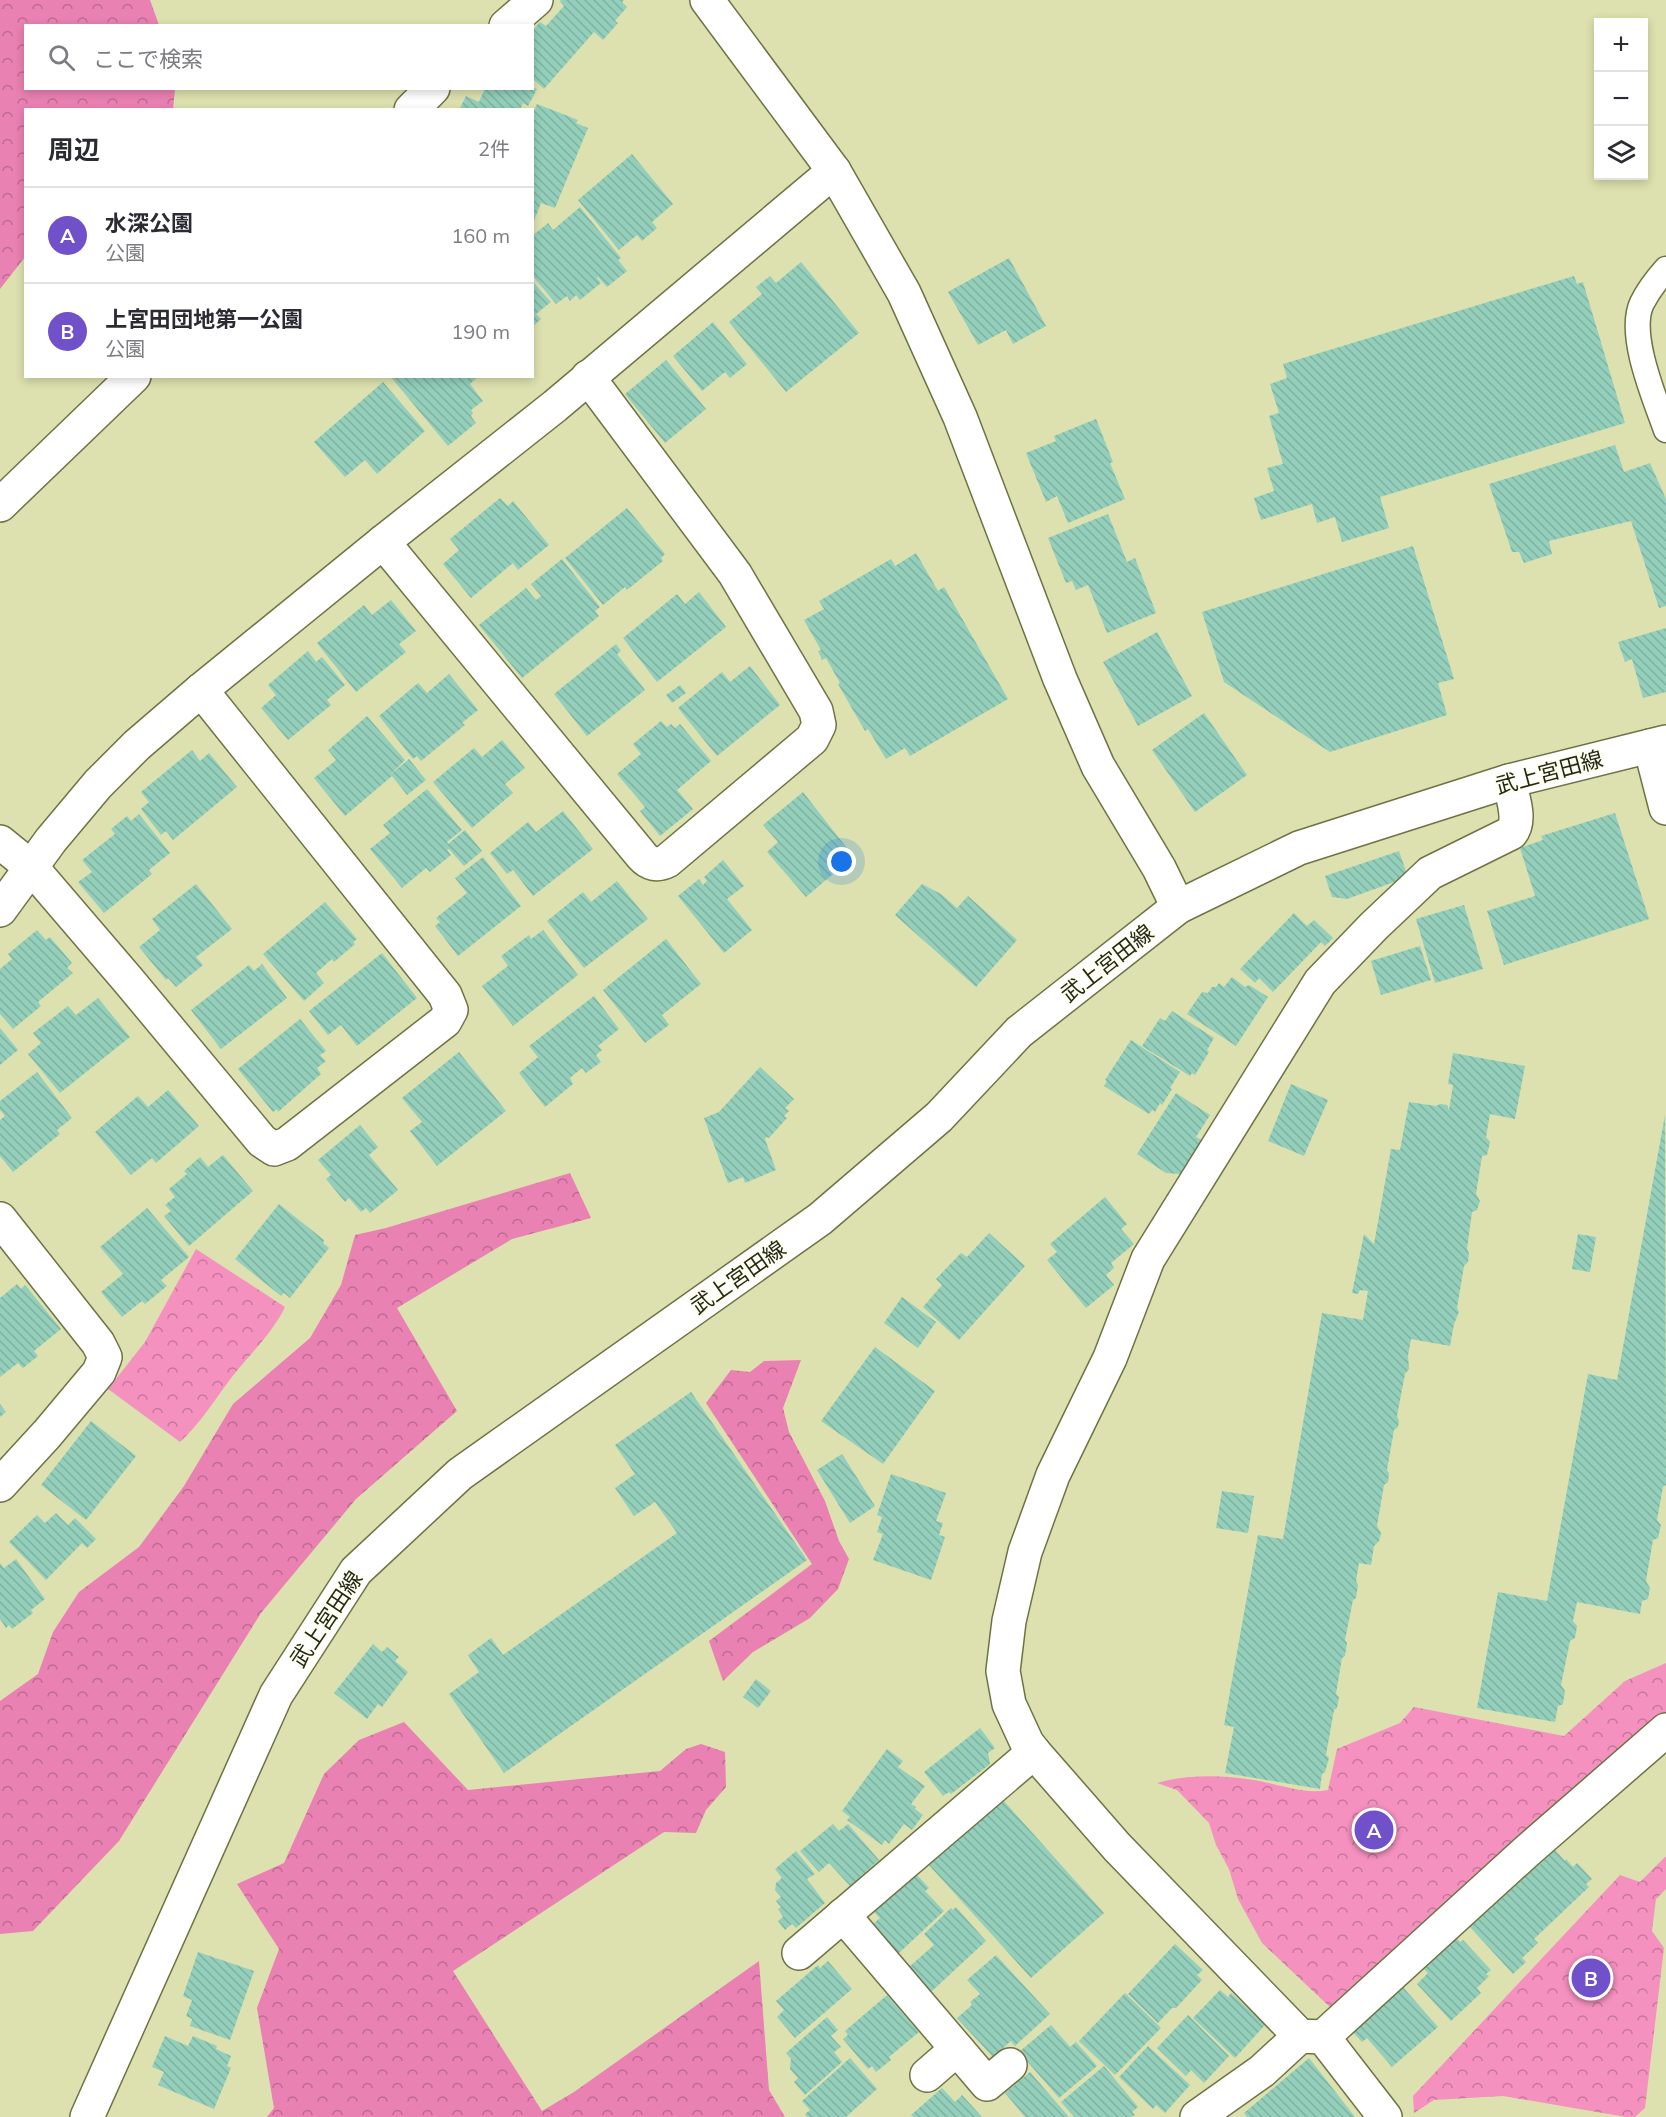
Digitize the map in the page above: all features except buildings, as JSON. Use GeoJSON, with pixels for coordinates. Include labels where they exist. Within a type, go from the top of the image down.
{"type":"FeatureCollection","features":[{"type":"Feature","properties":{"kind":"street"},"geometry":{"type":"LineString","coordinates":[[508,24],[536,0]]}},
{"type":"Feature","properties":{"kind":"street"},"geometry":{"type":"LineString","coordinates":[[707,0],[834,171],[904,293],[960,417],[1060,679],[1098,766],[1159,868],[1178,907]]}},
{"type":"Feature","properties":{"kind":"street"},"geometry":{"type":"LineString","coordinates":[[413,108],[431,90]]}},
{"type":"Feature","properties":{"kind":"street"},"geometry":{"type":"LineString","coordinates":[[0,910],[51,840],[98,784],[137,746],[201,690],[382,542],[555,406],[834,171]]}},
{"type":"Feature","properties":{"kind":"street"},"geometry":{"type":"LineString","coordinates":[[382,542],[642,856],[654,864],[667,861],[812,739],[819,725],[816,711],[735,574],[588,377]]}},
{"type":"Feature","properties":{"kind":"street"},"geometry":{"type":"LineString","coordinates":[[0,505],[132,378]]}},
{"type":"Feature","properties":{"kind":"street"},"geometry":{"type":"LineString","coordinates":[[0,842],[32,868],[262,1141],[274,1149],[287,1144],[445,1021],[451,1010],[446,995],[201,690]]}},
{"type":"Feature","properties":{"kind":"street"},"geometry":{"type":"LineString","coordinates":[[1658,744],[1666,808]]}},
{"type":"Feature","properties":{"kind":"street","name":"武上宮田線"},"geometry":{"type":"LineString","coordinates":[[87,2117],[276,1695],[356,1571],[460,1474],[820,1219],[939,1117],[1019,1032],[1178,907],[1299,848],[1509,781],[1658,744]]}},
{"type":"Feature","properties":{"kind":"street"},"geometry":{"type":"LineString","coordinates":[[1385,2117],[1311,2037],[1117,1847],[1034,1752],[1027,1743],[1009,1704],[1003,1671],[1009,1621],[1025,1552],[1053,1475],[1110,1358],[1148,1259],[1320,982],[1430,873],[1503,837],[1515,828],[1516,820],[1509,781]]}},
{"type":"Feature","properties":{"kind":"street"},"geometry":{"type":"LineString","coordinates":[[0,1219],[98,1343],[105,1357],[99,1372],[0,1485]]}},
{"type":"Feature","properties":{"kind":"street"},"geometry":{"type":"LineString","coordinates":[[1197,2117],[1311,2037],[1666,1730]]}},
{"type":"Feature","properties":{"kind":"street"},"geometry":{"type":"LineString","coordinates":[[799,1953],[1034,1752]]}},
{"type":"Feature","properties":{"kind":"street"},"geometry":{"type":"LineString","coordinates":[[843,1915],[987,2084],[1010,2065]]}},
{"type":"Feature","properties":{"kind":"street"},"geometry":{"type":"LineString","coordinates":[[927,2075],[957,2049]]}},
{"type":"Feature","properties":{"kind":"lane"},"geometry":{"type":"LineString","coordinates":[[1666,269],[1641,305],[1637,339],[1652,394],[1666,430]]}},
{"type":"Feature","properties":{"kind":"green space"},"geometry":{"type":"Polygon","coordinates":[[[0,0],[150,0],[159,24],[24,24],[24,90],[175,90],[173,108],[24,108],[24,258],[0,289],[0,0]]]}},
{"type":"Feature","properties":{"kind":"green space"},"geometry":{"type":"Polygon","coordinates":[[[570,1173],[591,1218],[512,1239],[397,1308],[457,1411],[356,1499],[261,1613],[119,1841],[33,1931],[0,1934],[0,1701],[38,1674],[53,1632],[79,1592],[139,1547],[184,1486],[233,1404],[310,1338],[341,1285],[355,1235],[386,1228],[570,1173]]]}},
{"type":"Feature","properties":{"kind":"green space"},"geometry":{"type":"Polygon","coordinates":[[[196,1249],[285,1307],[268,1333],[202,1418],[180,1442],[108,1389],[145,1342],[196,1249]]]}},
{"type":"Feature","properties":{"kind":"green space"},"geometry":{"type":"Polygon","coordinates":[[[801,1360],[783,1408],[789,1432],[825,1501],[839,1541],[849,1559],[838,1589],[810,1618],[753,1652],[723,1681],[709,1641],[812,1564],[706,1403],[731,1370],[750,1372],[764,1361],[801,1360]]]}},
{"type":"Feature","properties":{"kind":"green space"},"geometry":{"type":"Polygon","coordinates":[[[1666,1663],[1666,1719],[1333,2010],[1262,1943],[1238,1899],[1229,1869],[1216,1845],[1209,1823],[1177,1790],[1157,1783],[1181,1778],[1217,1776],[1254,1780],[1301,1790],[1328,1790],[1337,1749],[1400,1723],[1414,1707],[1564,1736],[1625,1681],[1666,1663]]]}},
{"type":"Feature","properties":{"kind":"green space"},"geometry":{"type":"Polygon","coordinates":[[[404,1722],[468,1790],[660,1771],[686,1749],[701,1744],[725,1752],[726,1787],[706,1810],[696,1833],[664,1832],[453,1971],[542,2111],[574,2092],[759,1961],[769,2090],[785,2117],[267,2117],[274,2108],[257,2008],[279,1949],[237,1884],[284,1863],[324,1774],[359,1740],[404,1722]]]}},
{"type":"Feature","properties":{"kind":"green space"},"geometry":{"type":"Polygon","coordinates":[[[1666,1856],[1666,1889],[1656,1899],[1652,1931],[1664,1948],[1645,2108],[1635,2117],[1626,2117],[1503,2096],[1434,2100],[1414,2113],[1413,2096],[1620,1875],[1640,1882],[1666,1856]]]}},
{"type":"Feature","properties":{"kind":"place","name":"水深公園"},"geometry":{"type":"Point","coordinates":[1374,1830]}},
{"type":"Feature","properties":{"kind":"place","name":"上宮田団地第一公園"},"geometry":{"type":"Point","coordinates":[1591,1978]}}]}
